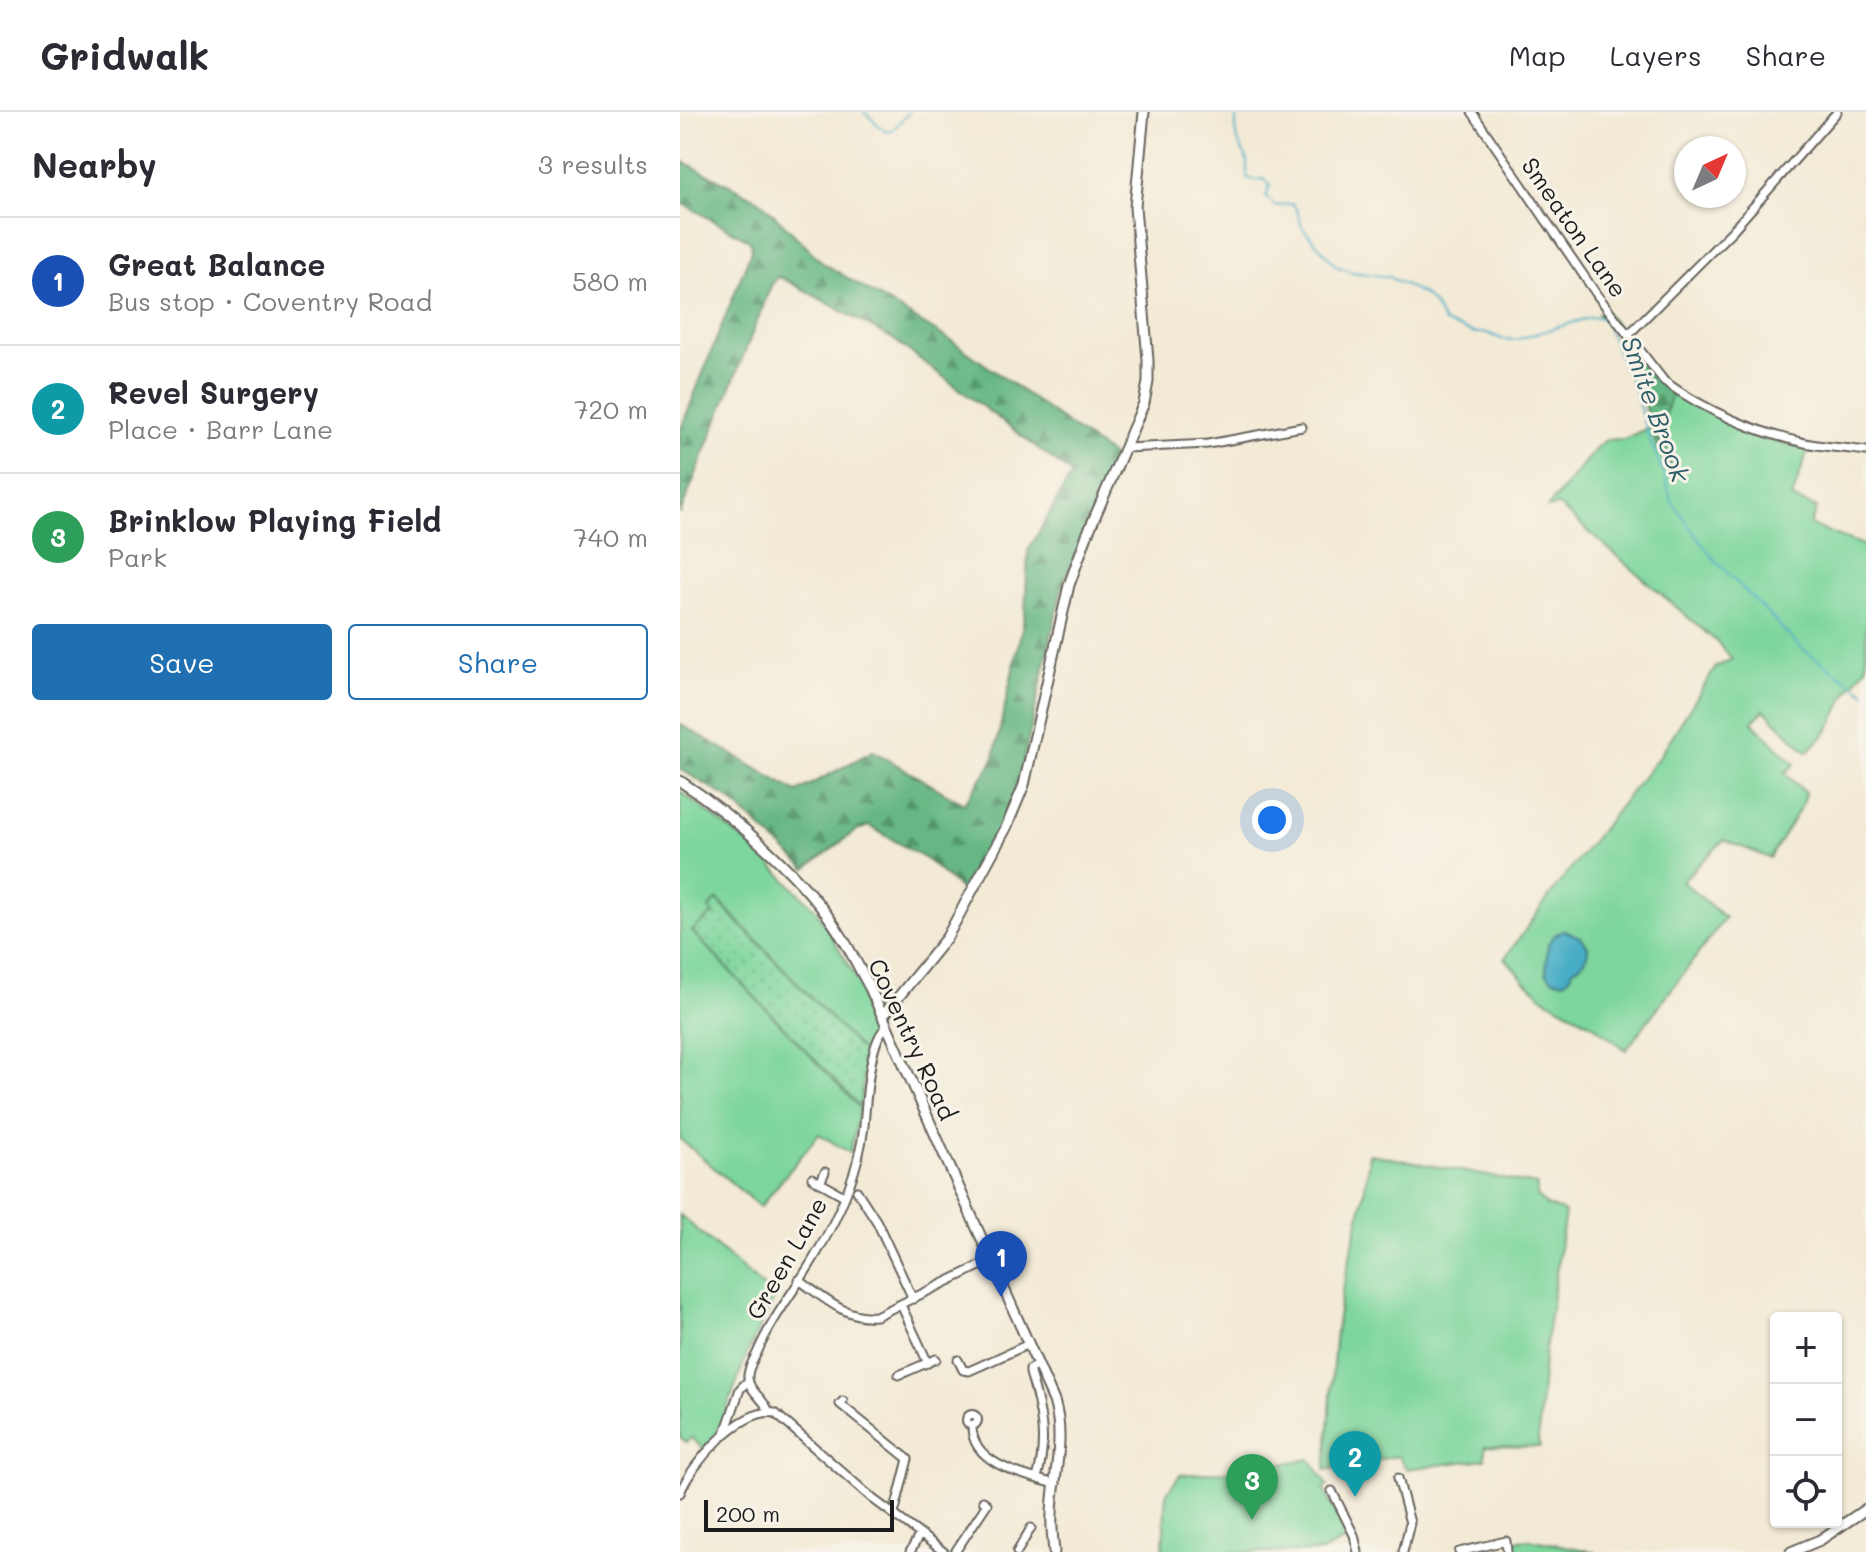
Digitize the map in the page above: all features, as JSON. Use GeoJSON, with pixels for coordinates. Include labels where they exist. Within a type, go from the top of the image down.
{"type":"FeatureCollection","features":[{"type":"Feature","properties":{"kind":"main road"},"geometry":{"type":"LineString","coordinates":[[883,1016],[947,937],[1006,828],[1024,785],[1069,585],[1087,535],[1144,403],[1148,382],[1135,207],[1144,112]]}},
{"type":"Feature","properties":{"kind":"main road","name":"Coventry Road"},"geometry":{"type":"LineString","coordinates":[[680,781],[745,830],[822,908],[848,948],[883,1016],[1054,1401],[1060,1449],[1052,1513],[1054,1552]]}},
{"type":"Feature","properties":{"kind":"main road"},"geometry":{"type":"LineString","coordinates":[[1791,1552],[1820,1540],[1866,1509]]}},
{"type":"Feature","properties":{"kind":"street","name":"Smeaton Lane"},"geometry":{"type":"LineString","coordinates":[[1472,112],[1566,250],[1664,381],[1678,392],[1770,434],[1805,443],[1866,451]]}},
{"type":"Feature","properties":{"kind":"street"},"geometry":{"type":"LineString","coordinates":[[1628,335],[1732,231],[1837,112]]}},
{"type":"Feature","properties":{"kind":"street"},"geometry":{"type":"LineString","coordinates":[[1126,448],[1208,444],[1302,427]]}},
{"type":"Feature","properties":{"kind":"street","name":"Green Lane"},"geometry":{"type":"LineString","coordinates":[[724,1436],[740,1389],[748,1381],[767,1328],[816,1255],[861,1154],[872,1059],[879,1034],[887,1027]]}},
{"type":"Feature","properties":{"kind":"street"},"geometry":{"type":"LineString","coordinates":[[825,1172],[816,1180],[844,1196]]}},
{"type":"Feature","properties":{"kind":"street"},"geometry":{"type":"LineString","coordinates":[[857,1191],[877,1222],[913,1299]]}},
{"type":"Feature","properties":{"kind":"street"},"geometry":{"type":"LineString","coordinates":[[799,1280],[846,1313],[876,1316],[990,1261]]}},
{"type":"Feature","properties":{"kind":"street"},"geometry":{"type":"LineString","coordinates":[[899,1375],[932,1361],[901,1305]]}},
{"type":"Feature","properties":{"kind":"street"},"geometry":{"type":"LineString","coordinates":[[958,1360],[963,1370],[969,1371],[1029,1344]]}},
{"type":"Feature","properties":{"kind":"street","name":"Coventry Road"},"geometry":{"type":"LineString","coordinates":[[1037,1478],[1043,1453],[1043,1418],[1030,1369],[1038,1365]]}},
{"type":"Feature","properties":{"kind":"street"},"geometry":{"type":"LineString","coordinates":[[748,1381],[769,1412]]}},
{"type":"Feature","properties":{"kind":"street"},"geometry":{"type":"LineString","coordinates":[[843,1401],[840,1404],[908,1459],[894,1514]]}},
{"type":"Feature","properties":{"kind":"street"},"geometry":{"type":"LineString","coordinates":[[680,1493],[698,1462],[724,1436],[746,1418],[775,1413],[894,1514],[944,1552]]}},
{"type":"Feature","properties":{"kind":"street"},"geometry":{"type":"LineString","coordinates":[[972,1426],[974,1441],[983,1452],[1008,1469],[1056,1484]]}},
{"type":"Feature","properties":{"kind":"street"},"geometry":{"type":"LineString","coordinates":[[1398,1478],[1410,1523],[1403,1552]]}},
{"type":"Feature","properties":{"kind":"street"},"geometry":{"type":"LineString","coordinates":[[1332,1491],[1354,1535],[1358,1552]]}},
{"type":"Feature","properties":{"kind":"street"},"geometry":{"type":"LineString","coordinates":[[955,1552],[987,1504],[983,1501]]}},
{"type":"Feature","properties":{"kind":"street"},"geometry":{"type":"LineString","coordinates":[[1017,1552],[1031,1528]]}},
{"type":"Feature","properties":{"kind":"street"},"geometry":{"type":"LineString","coordinates":[[910,1552],[920,1534]]}},
{"type":"Feature","properties":{"kind":"street"},"geometry":{"type":"LineString","coordinates":[[1459,1552],[1506,1541],[1507,1552]]}},
{"type":"Feature","properties":{"kind":"green space"},"geometry":{"type":"Polygon","coordinates":[[[680,160],[759,200],[823,263],[955,343],[1114,457],[1062,587],[1017,791],[966,894],[926,859],[869,826],[857,830],[806,869],[728,798],[680,769],[680,724],[797,792],[873,751],[964,804],[993,761],[1025,614],[1028,551],[1072,474],[893,339],[778,277],[772,284],[680,514],[680,431],[752,249],[750,241],[680,202],[680,160]]]}},
{"type":"Feature","properties":{"kind":"green space"},"geometry":{"type":"Polygon","coordinates":[[[1604,310],[1656,376],[1673,392],[1663,432],[1673,472],[1658,450],[1628,355],[1608,320],[1598,314],[1604,310]]]}},
{"type":"Feature","properties":{"kind":"green space"},"geometry":{"type":"Polygon","coordinates":[[[1673,392],[1766,439],[1808,449],[1792,498],[1817,508],[1810,525],[1866,546],[1866,667],[1848,691],[1828,731],[1807,752],[1764,710],[1752,722],[1795,764],[1785,773],[1805,792],[1802,805],[1770,858],[1724,840],[1682,881],[1725,918],[1626,1050],[1593,1025],[1544,998],[1505,958],[1560,882],[1661,754],[1716,667],[1732,659],[1718,643],[1559,506],[1547,508],[1606,440],[1624,439],[1652,426],[1658,450],[1662,418],[1673,392]]]}},
{"type":"Feature","properties":{"kind":"green space"},"geometry":{"type":"Polygon","coordinates":[[[680,791],[754,848],[816,910],[876,1011],[878,1025],[869,1053],[863,1052],[718,900],[709,908],[714,913],[692,931],[860,1108],[850,1153],[819,1134],[760,1207],[680,1139],[680,791]]]}},
{"type":"Feature","properties":{"kind":"green space"},"geometry":{"type":"Polygon","coordinates":[[[717,900],[863,1052],[860,1107],[692,931],[713,914],[709,908],[717,900]]]}},
{"type":"Feature","properties":{"kind":"green space"},"geometry":{"type":"Polygon","coordinates":[[[1369,1154],[1537,1185],[1537,1197],[1547,1206],[1565,1212],[1544,1358],[1540,1447],[1485,1446],[1485,1459],[1407,1469],[1398,1456],[1325,1470],[1336,1331],[1364,1194],[1369,1154]]]}},
{"type":"Feature","properties":{"kind":"green space"},"geometry":{"type":"Polygon","coordinates":[[[680,1215],[775,1297],[748,1351],[719,1431],[704,1450],[692,1438],[686,1442],[680,1437],[680,1215]]]}},
{"type":"Feature","properties":{"kind":"green space"},"geometry":{"type":"Polygon","coordinates":[[[1310,1459],[1328,1486],[1324,1489],[1348,1539],[1321,1552],[1165,1552],[1166,1494],[1180,1475],[1245,1470],[1310,1459]]]}},
{"type":"Feature","properties":{"kind":"green space"},"geometry":{"type":"Polygon","coordinates":[[[1528,1539],[1596,1552],[1511,1552],[1513,1541],[1528,1539]]]}},
{"type":"Feature","properties":{"kind":"water"},"geometry":{"type":"Polygon","coordinates":[[[1564,930],[1580,937],[1588,946],[1585,960],[1573,969],[1564,982],[1552,979],[1546,973],[1549,942],[1564,930]]]}},
{"type":"Feature","properties":{"kind":"waterway","name":"Smite Brook"},"geometry":{"type":"LineString","coordinates":[[864,112],[886,132],[893,130],[909,112]]}},
{"type":"Feature","properties":{"kind":"waterway","name":"Smite Brook"},"geometry":{"type":"LineString","coordinates":[[1232,112],[1237,117],[1238,142],[1247,159],[1247,178],[1264,179],[1270,185],[1266,197],[1275,206],[1292,204],[1302,227],[1336,266],[1352,272],[1389,277],[1423,294],[1435,306],[1444,323],[1502,339],[1515,340],[1600,317],[1635,391],[1671,500],[1694,533],[1714,559],[1802,649],[1866,693]]}},
{"type":"Feature","properties":{"kind":"place","name":"Great Balance"},"geometry":{"type":"Point","coordinates":[1001,1297]}},
{"type":"Feature","properties":{"kind":"place","name":"Revel Surgery"},"geometry":{"type":"Point","coordinates":[1355,1497]}},
{"type":"Feature","properties":{"kind":"place","name":"Brinklow Playing Field"},"geometry":{"type":"Point","coordinates":[1252,1520]}}]}
